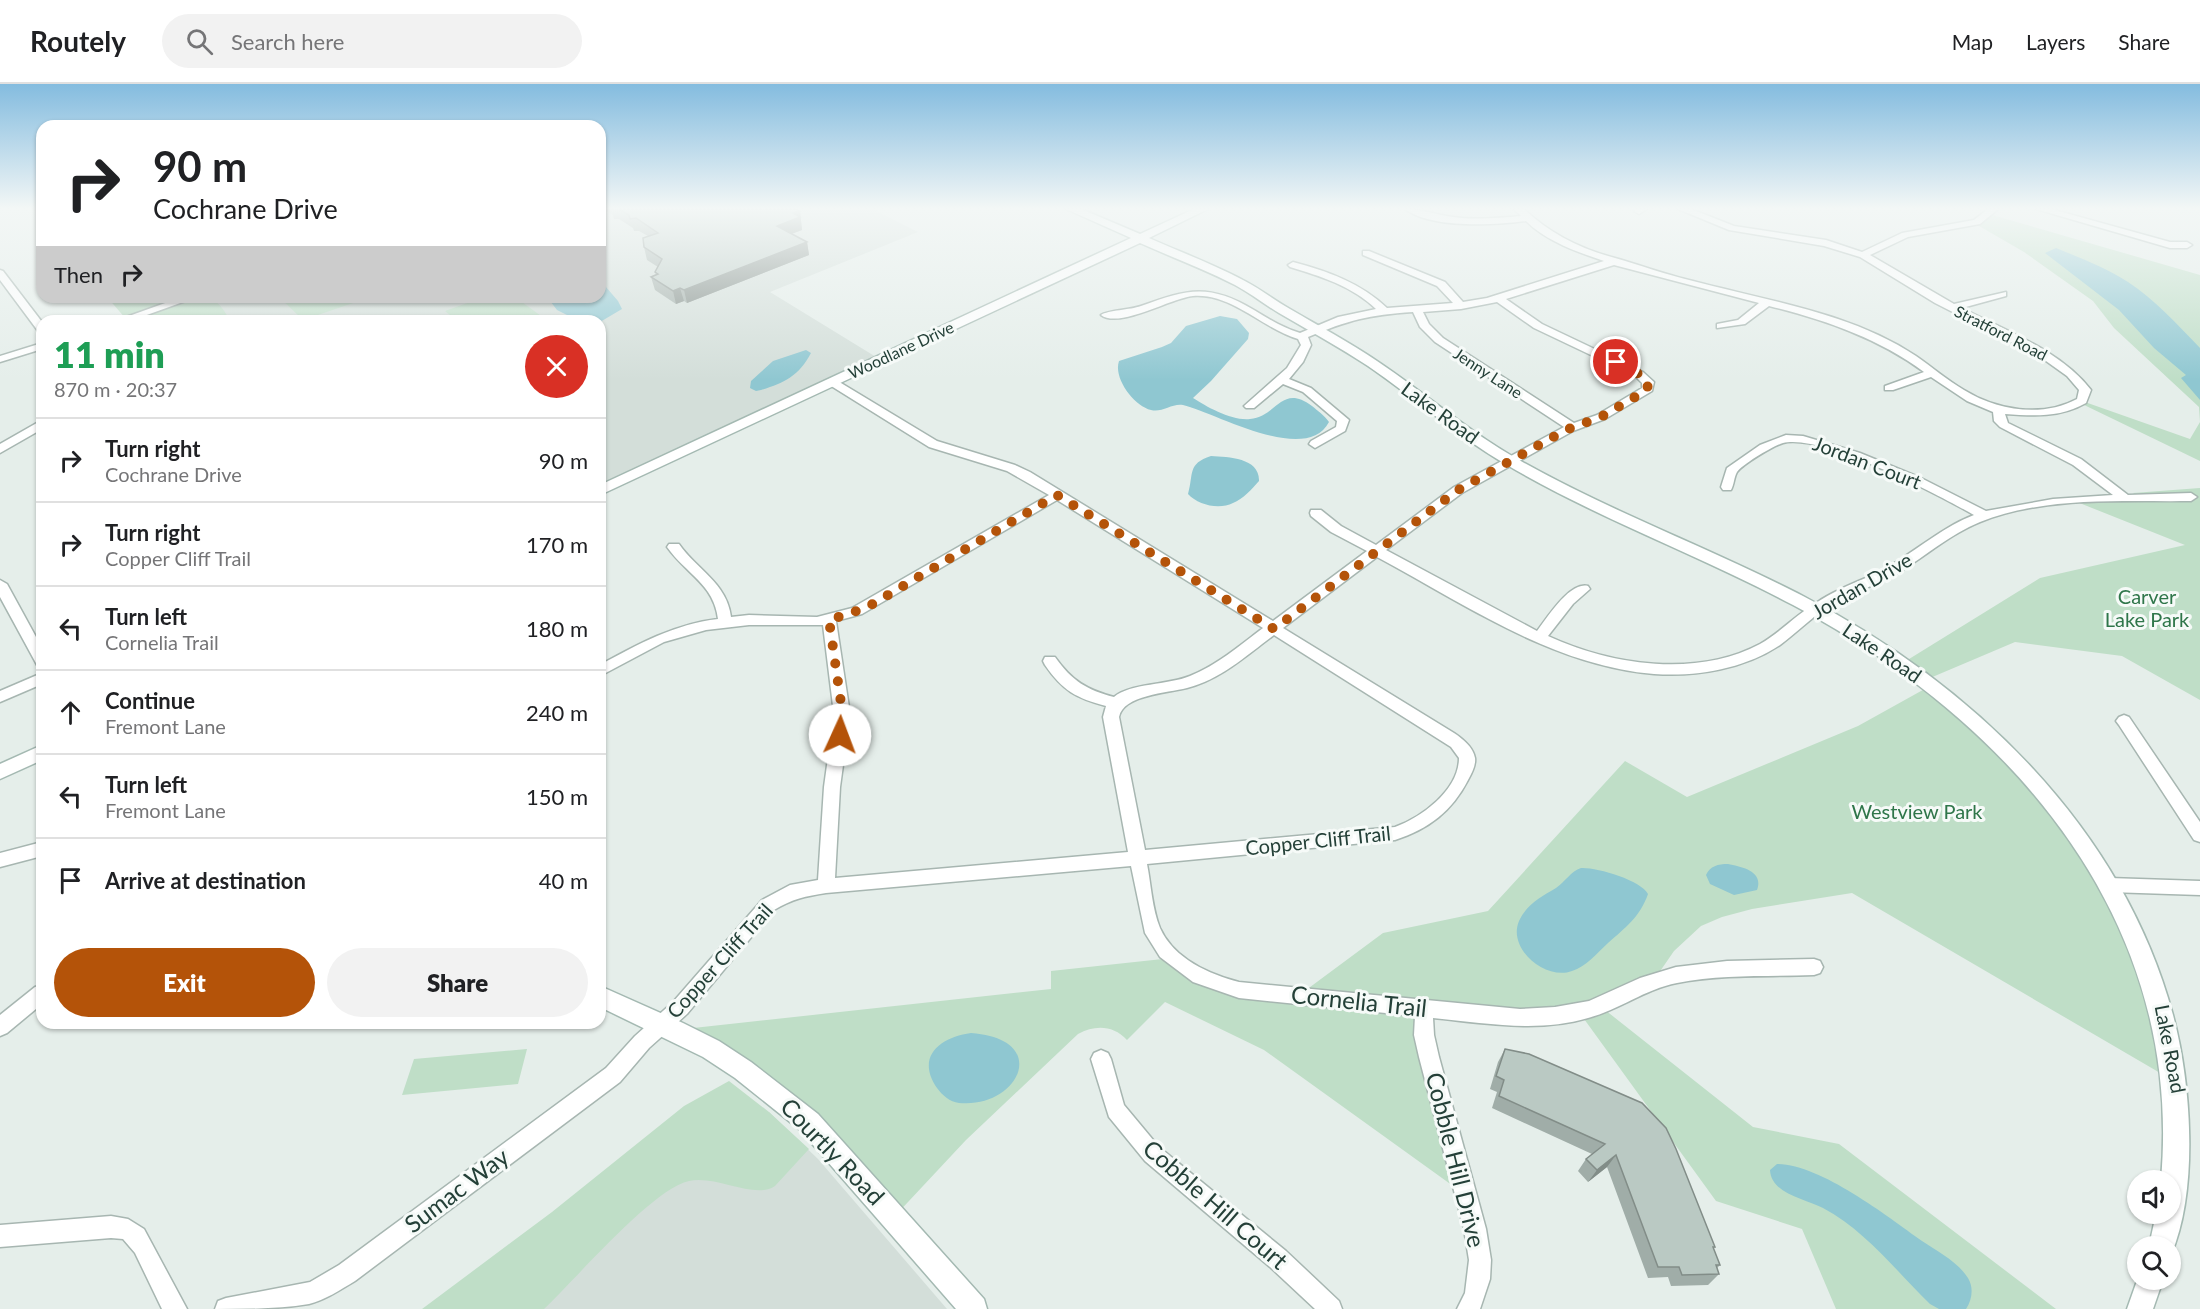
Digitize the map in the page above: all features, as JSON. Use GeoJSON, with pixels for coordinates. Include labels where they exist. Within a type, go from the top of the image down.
{"type":"FeatureCollection","features":[{"type":"Feature","properties":{"kind":"street","name":"Woodlane Drive"},"geometry":{"type":"LineString","coordinates":[[606,488],[1079,266]]}},
{"type":"Feature","properties":{"kind":"street","name":"Lake Road"},"geometry":{"type":"LineString","coordinates":[[1199,266],[1240,283],[1309,332],[1378,367],[1461,429],[1510,461],[1555,485],[1815,610],[1901,664],[1941,694],[1998,746],[2055,808],[2084,844],[2109,885],[2138,941],[2157,990],[2170,1029],[2178,1069],[2182,1109],[2182,1154],[2176,1199],[2165,1236]]}},
{"type":"Feature","properties":{"kind":"street"},"geometry":{"type":"LineString","coordinates":[[1297,266],[1325,275],[1361,293],[1383,310]]}},
{"type":"Feature","properties":{"kind":"street"},"geometry":{"type":"LineString","coordinates":[[1398,266],[1441,284],[1461,306]]}},
{"type":"Feature","properties":{"kind":"street"},"geometry":{"type":"LineString","coordinates":[[1106,315],[1126,314],[1168,299],[1206,293],[1219,297],[1287,333],[1309,332],[1346,318],[1383,310],[1461,306],[1500,299],[1599,266]]}},
{"type":"Feature","properties":{"kind":"street"},"geometry":{"type":"LineString","coordinates":[[1631,266],[1667,278],[1823,317],[1860,332],[1899,351],[1970,400],[1998,410],[2000,421],[2004,425],[2077,462],[2126,500]]}},
{"type":"Feature","properties":{"kind":"street","name":"Stratford Road"},"geometry":{"type":"LineString","coordinates":[[1882,266],[1952,308],[2043,354],[2071,374],[2085,390],[2082,401],[2073,407],[2037,412],[1998,410]]}},
{"type":"Feature","properties":{"kind":"street"},"geometry":{"type":"LineString","coordinates":[[0,273],[36,321]]}},
{"type":"Feature","properties":{"kind":"street"},"geometry":{"type":"LineString","coordinates":[[1952,308],[2002,294]]}},
{"type":"Feature","properties":{"kind":"street"},"geometry":{"type":"LineString","coordinates":[[1050,661],[1064,681],[1074,690],[1116,704],[1128,696],[1204,677],[1225,665],[1274,629],[1458,490],[1572,427],[1601,417],[1645,393],[1649,388],[1648,382],[1639,374],[1539,326],[1500,299]]}},
{"type":"Feature","properties":{"kind":"street"},"geometry":{"type":"LineString","coordinates":[[1721,326],[1741,322],[1768,302]]}},
{"type":"Feature","properties":{"kind":"street"},"geometry":{"type":"LineString","coordinates":[[138,315],[174,303]]}},
{"type":"Feature","properties":{"kind":"street","name":"Jenny Lane"},"geometry":{"type":"LineString","coordinates":[[1416,308],[1424,326],[1438,340],[1572,427]]}},
{"type":"Feature","properties":{"kind":"street"},"geometry":{"type":"LineString","coordinates":[[1250,406],[1282,380],[1306,349],[1309,332]]}},
{"type":"Feature","properties":{"kind":"street"},"geometry":{"type":"LineString","coordinates":[[0,359],[36,348]]}},
{"type":"Feature","properties":{"kind":"street"},"geometry":{"type":"LineString","coordinates":[[1889,388],[1933,373]]}},
{"type":"Feature","properties":{"kind":"street"},"geometry":{"type":"LineString","coordinates":[[1282,380],[1307,390],[1343,420],[1341,429],[1315,444]]}},
{"type":"Feature","properties":{"kind":"street","name":"Copper Cliff Trail"},"geometry":{"type":"LineString","coordinates":[[662,1024],[680,1008],[768,905],[796,890],[1391,835],[1428,819],[1442,807],[1454,792],[1468,765],[1466,753],[1460,746],[1057,495],[1011,468],[943,449],[924,440],[832,382]]}},
{"type":"Feature","properties":{"kind":"street"},"geometry":{"type":"LineString","coordinates":[[3,444],[36,427]]}},
{"type":"Feature","properties":{"kind":"street","name":"Jordan Court"},"geometry":{"type":"LineString","coordinates":[[1727,487],[1731,471],[1776,442],[1802,438],[1824,444],[1924,484],[1985,516]]}},
{"type":"Feature","properties":{"kind":"street"},"geometry":{"type":"LineString","coordinates":[[606,667],[659,639],[699,627],[725,622],[829,620],[866,608],[1057,495]]}},
{"type":"Feature","properties":{"kind":"street","name":"Jordan Drive"},"geometry":{"type":"LineString","coordinates":[[1316,513],[1334,527],[1538,639],[1575,653],[1653,668],[1700,667],[1734,660],[1759,651],[1842,593],[1888,574],[1956,529],[1985,516],[2043,504],[2191,496]]}},
{"type":"Feature","properties":{"kind":"street"},"geometry":{"type":"LineString","coordinates":[[674,547],[682,560],[718,591],[724,606],[725,622]]}},
{"type":"Feature","properties":{"kind":"street"},"geometry":{"type":"LineString","coordinates":[[0,584],[36,649]]}},
{"type":"Feature","properties":{"kind":"street"},"geometry":{"type":"LineString","coordinates":[[1538,639],[1566,603],[1583,589]]}},
{"type":"Feature","properties":{"kind":"street"},"geometry":{"type":"LineString","coordinates":[[826,886],[832,787],[842,714],[829,620]]}},
{"type":"Feature","properties":{"kind":"street"},"geometry":{"type":"LineString","coordinates":[[0,697],[36,681]]}},
{"type":"Feature","properties":{"kind":"street","name":"Cornelia Trail"},"geometry":{"type":"LineString","coordinates":[[1116,704],[1111,717],[1147,917],[1156,938],[1183,967],[1202,980],[1239,990],[1509,1017],[1556,1016],[1600,1006],[1637,987],[1676,975],[1814,967]]}},
{"type":"Feature","properties":{"kind":"street"},"geometry":{"type":"LineString","coordinates":[[2124,721],[2200,835]]}},
{"type":"Feature","properties":{"kind":"street"},"geometry":{"type":"LineString","coordinates":[[0,772],[36,755]]}},
{"type":"Feature","properties":{"kind":"street"},"geometry":{"type":"LineString","coordinates":[[0,861],[36,851]]}},
{"type":"Feature","properties":{"kind":"street"},"geometry":{"type":"LineString","coordinates":[[2109,885],[2200,888]]}},
{"type":"Feature","properties":{"kind":"street"},"geometry":{"type":"LineString","coordinates":[[0,1027],[36,998]]}},
{"type":"Feature","properties":{"kind":"street","name":"Courtly Road"},"geometry":{"type":"LineString","coordinates":[[606,999],[711,1049],[743,1070],[809,1122],[974,1309]]}},
{"type":"Feature","properties":{"kind":"street","name":"Cobble Hill Drive"},"geometry":{"type":"LineString","coordinates":[[1424,1009],[1424,1035],[1429,1057],[1476,1229],[1480,1260],[1479,1279],[1475,1296],[1468,1309]]}},
{"type":"Feature","properties":{"kind":"street","name":"Sumac Way"},"geometry":{"type":"LineString","coordinates":[[226,1309],[310,1293],[347,1273],[613,1075],[662,1024]]}},
{"type":"Feature","properties":{"kind":"street","name":"Cobble Hill Court"},"geometry":{"type":"LineString","coordinates":[[1101,1059],[1116,1110],[1152,1154],[1278,1259],[1331,1309]]}},
{"type":"Feature","properties":{"kind":"street"},"geometry":{"type":"LineString","coordinates":[[0,1236],[111,1227],[124,1228],[137,1237],[162,1288],[176,1309]]}},
{"type":"Feature","properties":{"kind":"street"},"geometry":{"type":"LineString","coordinates":[[2140,1309],[2147,1290]]}},
{"type":"Feature","properties":{"kind":"shaded area"},"geometry":{"type":"Polygon","coordinates":[[[606,266],[834,266],[770,292],[881,360],[606,488],[606,315],[144,315],[176,303],[606,303],[606,266]]]}},
{"type":"Feature","properties":{"kind":"shaded area"},"geometry":{"type":"Polygon","coordinates":[[[769,1112],[818,1159],[947,1309],[480,1309],[769,1112]]]}},
{"type":"Feature","properties":{"kind":"green space"},"geometry":{"type":"Polygon","coordinates":[[[2044,266],[2169,266],[2200,275],[2200,422],[2199,407],[2114,328],[2093,301],[2044,266]]]}},
{"type":"Feature","properties":{"kind":"green space"},"geometry":{"type":"Polygon","coordinates":[[[112,303],[174,303],[138,315],[123,315],[112,303]]]}},
{"type":"Feature","properties":{"kind":"green space"},"geometry":{"type":"Polygon","coordinates":[[[184,303],[217,303],[226,315],[147,315],[184,303]]]}},
{"type":"Feature","properties":{"kind":"green space"},"geometry":{"type":"Polygon","coordinates":[[[285,303],[353,303],[318,315],[298,315],[285,303]]]}},
{"type":"Feature","properties":{"kind":"green space"},"geometry":{"type":"Polygon","coordinates":[[[467,303],[523,303],[540,315],[450,315],[445,311],[467,303]]]}},
{"type":"Feature","properties":{"kind":"green space"},"geometry":{"type":"Polygon","coordinates":[[[2082,401],[2190,439],[2200,422],[2200,461],[2080,403],[2082,401]]]}},
{"type":"Feature","properties":{"kind":"green space","name":"Carver Lake Park"},"geometry":{"type":"Polygon","coordinates":[[[2200,488],[2200,700],[2122,656],[2015,642],[1923,681],[1901,664],[2040,578],[2185,545],[2077,502],[2139,498],[2133,493],[2200,488]]]}},
{"type":"Feature","properties":{"kind":"green space","name":"Westview Park"},"geometry":{"type":"Polygon","coordinates":[[[1930,686],[1973,723],[2109,885],[2179,1084],[1852,893],[1752,909],[1722,917],[1701,926],[1674,951],[1654,980],[1600,1006],[1753,1127],[1839,1144],[2056,1309],[1836,1309],[1802,1229],[1716,1201],[1579,1012],[1424,1009],[1467,1196],[1264,1050],[1165,1002],[1127,1040],[1116,1031],[1104,1028],[1091,1029],[1078,1034],[966,1140],[894,1217],[837,1152],[675,1030],[1051,989],[1051,971],[1172,958],[1202,980],[1298,996],[1383,933],[1488,911],[1625,761],[1687,797],[1858,726],[1930,686]]]}},
{"type":"Feature","properties":{"kind":"green space"},"geometry":{"type":"Polygon","coordinates":[[[527,1049],[518,1084],[402,1095],[414,1059],[527,1049]]]}},
{"type":"Feature","properties":{"kind":"green space"},"geometry":{"type":"Polygon","coordinates":[[[729,1081],[769,1112],[809,1149],[775,1186],[767,1190],[757,1190],[700,1180],[689,1181],[673,1188],[635,1217],[544,1309],[422,1309],[552,1212],[684,1106],[729,1081]]]}},
{"type":"Feature","properties":{"kind":"water"},"geometry":{"type":"Polygon","coordinates":[[[2062,266],[2101,267],[2138,289],[2174,321],[2200,348],[2200,400],[2181,378],[2186,375],[2154,348],[2119,310],[2062,266]]]}},
{"type":"Feature","properties":{"kind":"water"},"geometry":{"type":"Polygon","coordinates":[[[606,287],[622,309],[606,318],[606,315],[567,315],[557,310],[552,303],[606,303],[606,287]]]}},
{"type":"Feature","properties":{"kind":"water"},"geometry":{"type":"Polygon","coordinates":[[[1220,316],[1237,319],[1249,333],[1248,339],[1193,398],[1220,413],[1243,419],[1259,417],[1286,399],[1302,400],[1329,422],[1317,434],[1301,439],[1281,438],[1259,433],[1183,405],[1155,411],[1138,403],[1126,390],[1119,375],[1119,361],[1171,343],[1186,326],[1220,316]]]}},
{"type":"Feature","properties":{"kind":"water"},"geometry":{"type":"Polygon","coordinates":[[[806,350],[811,353],[801,368],[790,378],[761,390],[756,391],[750,388],[751,381],[773,361],[806,350]]]}},
{"type":"Feature","properties":{"kind":"water"},"geometry":{"type":"Polygon","coordinates":[[[1211,456],[1234,458],[1249,463],[1258,473],[1259,481],[1244,496],[1227,505],[1215,506],[1197,501],[1188,494],[1193,470],[1198,462],[1211,456]]]}},
{"type":"Feature","properties":{"kind":"water"},"geometry":{"type":"Polygon","coordinates":[[[1728,864],[1755,874],[1757,890],[1734,895],[1710,884],[1706,875],[1710,869],[1728,864]]]}},
{"type":"Feature","properties":{"kind":"water"},"geometry":{"type":"Polygon","coordinates":[[[1581,868],[1618,875],[1637,884],[1648,894],[1641,909],[1631,922],[1587,963],[1572,971],[1562,973],[1551,971],[1531,960],[1524,952],[1517,932],[1519,921],[1535,902],[1581,868]]]}},
{"type":"Feature","properties":{"kind":"water"},"geometry":{"type":"Polygon","coordinates":[[[971,1033],[996,1038],[1012,1047],[1019,1059],[1018,1072],[1010,1085],[997,1095],[980,1102],[959,1103],[947,1098],[937,1088],[931,1077],[930,1058],[941,1044],[960,1035],[971,1033]]]}},
{"type":"Feature","properties":{"kind":"water"},"geometry":{"type":"Polygon","coordinates":[[[1777,1164],[1794,1166],[1813,1173],[1853,1193],[1953,1262],[1964,1272],[1971,1286],[1971,1298],[1966,1309],[1939,1309],[1930,1304],[1880,1252],[1839,1217],[1790,1195],[1776,1185],[1770,1170],[1777,1164]]]}},
{"type":"Feature","properties":{"kind":"building"},"geometry":{"type":"Polygon","coordinates":[[[658,266],[745,266],[684,290],[680,288],[673,291],[651,277],[658,274],[655,272],[658,266]]]}},
{"type":"Feature","properties":{"kind":"building"},"geometry":{"type":"Polygon","coordinates":[[[1505,1049],[1529,1054],[1642,1103],[1666,1128],[1715,1247],[1713,1247],[1720,1265],[1716,1265],[1719,1274],[1682,1275],[1679,1267],[1658,1267],[1616,1155],[1597,1170],[1586,1159],[1605,1144],[1499,1096],[1504,1080],[1496,1076],[1505,1049]]]}},
{"type":"Feature","properties":{"kind":"route"},"geometry":{"type":"LineString","coordinates":[[840,735],[842,720],[840,690],[829,620],[866,608],[1057,495],[1274,629],[1472,481],[1566,430],[1601,417],[1647,390],[1649,387],[1645,378],[1616,362]]}}]}
